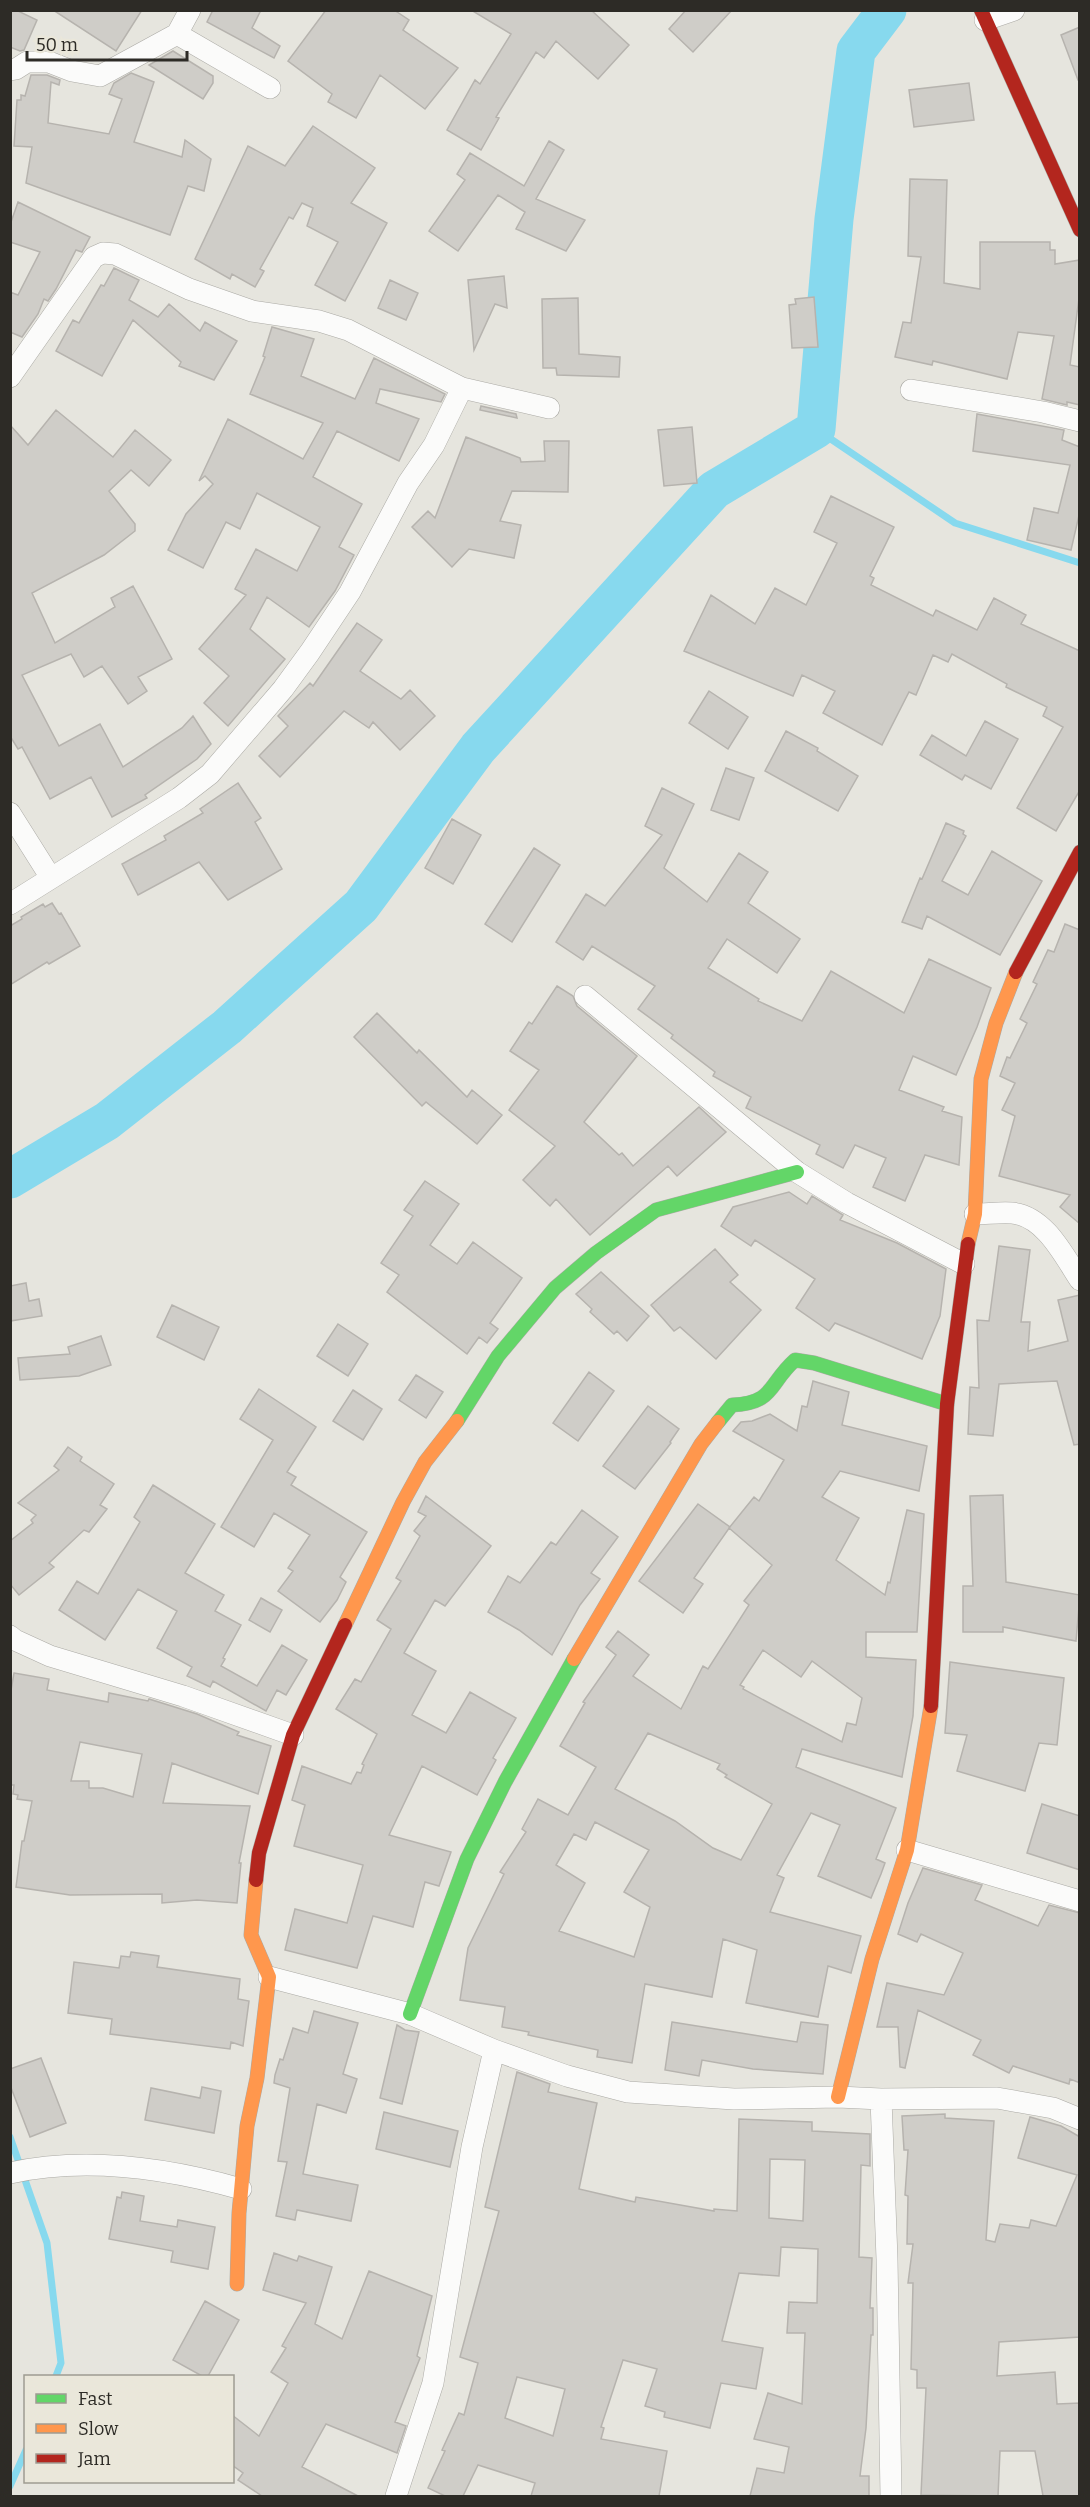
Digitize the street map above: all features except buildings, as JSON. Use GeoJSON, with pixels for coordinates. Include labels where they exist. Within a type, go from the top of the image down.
{"type":"FeatureCollection","features":[{"type":"Feature","properties":{"kind":"street"},"geometry":{"type":"LineString","coordinates":[[10,70],[27,62],[49,62],[72,71],[100,76],[177,34],[190,10]]}},
{"type":"Feature","properties":{"kind":"street"},"geometry":{"type":"LineString","coordinates":[[1014,10],[983,15],[1080,230]]}},
{"type":"Feature","properties":{"kind":"street"},"geometry":{"type":"LineString","coordinates":[[177,34],[270,88]]}},
{"type":"Feature","properties":{"kind":"street"},"geometry":{"type":"LineString","coordinates":[[10,377],[94,257],[103,252],[115,254],[189,289],[252,311],[319,321],[348,330],[462,388],[549,408]]}},
{"type":"Feature","properties":{"kind":"street"},"geometry":{"type":"LineString","coordinates":[[10,904],[179,798],[210,774],[283,689],[350,592],[408,483],[434,445],[462,388]]}},
{"type":"Feature","properties":{"kind":"street"},"geometry":{"type":"LineString","coordinates":[[911,390],[1043,412],[1080,421]]}},
{"type":"Feature","properties":{"kind":"street"},"geometry":{"type":"LineString","coordinates":[[10,813],[51,878]]}},
{"type":"Feature","properties":{"kind":"street"},"geometry":{"type":"LineString","coordinates":[[838,2097],[872,1959],[907,1850],[930,1718],[948,1404],[964,1264],[975,1214],[981,1079],[996,1023],[1017,968],[1080,852]]}},
{"type":"Feature","properties":{"kind":"street"},"geometry":{"type":"LineString","coordinates":[[585,996],[797,1172],[848,1203],[964,1264]]}},
{"type":"Feature","properties":{"kind":"street"},"geometry":{"type":"LineString","coordinates":[[237,2284],[241,2189],[247,2126],[257,2078],[269,1977],[251,1935],[259,1853],[293,1735],[403,1502],[425,1462],[461,1416],[498,1356],[555,1288],[596,1253],[656,1210],[797,1172]]}},
{"type":"Feature","properties":{"kind":"street"},"geometry":{"type":"LineString","coordinates":[[975,1214],[1014,1213],[1035,1221],[1056,1244],[1080,1280]]}},
{"type":"Feature","properties":{"kind":"street"},"geometry":{"type":"LineString","coordinates":[[410,2014],[467,1859],[506,1782],[701,1444],[732,1405],[758,1403],[770,1394],[783,1368],[795,1360],[814,1362],[948,1404]]}},
{"type":"Feature","properties":{"kind":"street"},"geometry":{"type":"LineString","coordinates":[[10,1636],[50,1656],[183,1696],[293,1735]]}},
{"type":"Feature","properties":{"kind":"street"},"geometry":{"type":"LineString","coordinates":[[907,1850],[1080,1901]]}},
{"type":"Feature","properties":{"kind":"street"},"geometry":{"type":"LineString","coordinates":[[269,1977],[410,2014],[494,2050],[567,2076],[628,2092],[734,2099],[997,2098],[1053,2108],[1080,2119]]}},
{"type":"Feature","properties":{"kind":"street"},"geometry":{"type":"LineString","coordinates":[[396,2496],[433,2383],[472,2147],[494,2050]]}},
{"type":"Feature","properties":{"kind":"street"},"geometry":{"type":"LineString","coordinates":[[881,2099],[887,2259],[891,2496]]}},
{"type":"Feature","properties":{"kind":"street"},"geometry":{"type":"LineString","coordinates":[[12,2172],[64,2163],[146,2169],[200,2177],[241,2189]]}},
{"type":"Feature","properties":{"kind":"waterway"},"geometry":{"type":"LineString","coordinates":[[10,1179],[107,1121],[227,1027],[361,906],[478,748],[714,490],[816,429],[834,219],[856,51],[887,10]]}},
{"type":"Feature","properties":{"kind":"waterway"},"geometry":{"type":"LineString","coordinates":[[816,429],[955,523],[1080,563]]}},
{"type":"Feature","properties":{"kind":"waterway"},"geometry":{"type":"LineString","coordinates":[[10,2137],[47,2243],[61,2363],[56,2375]]}},
{"type":"Feature","properties":{"kind":"waterway"},"geometry":{"type":"LineString","coordinates":[[10,2486],[24,2454]]}},
{"type":"Feature","properties":{"kind":"traffic: fast"},"geometry":{"type":"LineString","coordinates":[[457,1421],[498,1356],[555,1288],[596,1253],[656,1210],[797,1172]]}},
{"type":"Feature","properties":{"kind":"traffic: fast"},"geometry":{"type":"LineString","coordinates":[[718,1422],[732,1405],[746,1403],[764,1396],[795,1360],[814,1363],[947,1404]]}},
{"type":"Feature","properties":{"kind":"traffic: fast"},"geometry":{"type":"LineString","coordinates":[[410,2014],[467,1859],[505,1782],[574,1659]]}},
{"type":"Feature","properties":{"kind":"traffic: slow"},"geometry":{"type":"LineString","coordinates":[[968,1244],[975,1214],[981,1079],[996,1023],[1016,972]]}},
{"type":"Feature","properties":{"kind":"traffic: slow"},"geometry":{"type":"LineString","coordinates":[[345,1625],[403,1502],[425,1462],[457,1421]]}},
{"type":"Feature","properties":{"kind":"traffic: slow"},"geometry":{"type":"LineString","coordinates":[[574,1659],[701,1444],[718,1422]]}},
{"type":"Feature","properties":{"kind":"traffic: slow"},"geometry":{"type":"LineString","coordinates":[[838,2097],[872,1959],[907,1850],[931,1706]]}},
{"type":"Feature","properties":{"kind":"traffic: slow"},"geometry":{"type":"LineString","coordinates":[[237,2284],[239,2213],[247,2126],[257,2078],[269,1977],[251,1935],[256,1880]]}},
{"type":"Feature","properties":{"kind":"traffic: jam"},"geometry":{"type":"LineString","coordinates":[[981,10],[1080,230]]}},
{"type":"Feature","properties":{"kind":"traffic: jam"},"geometry":{"type":"LineString","coordinates":[[1016,972],[1080,852]]}},
{"type":"Feature","properties":{"kind":"traffic: jam"},"geometry":{"type":"LineString","coordinates":[[931,1706],[947,1404],[968,1244]]}},
{"type":"Feature","properties":{"kind":"traffic: jam"},"geometry":{"type":"LineString","coordinates":[[256,1880],[259,1853],[293,1735],[345,1625]]}}]}
